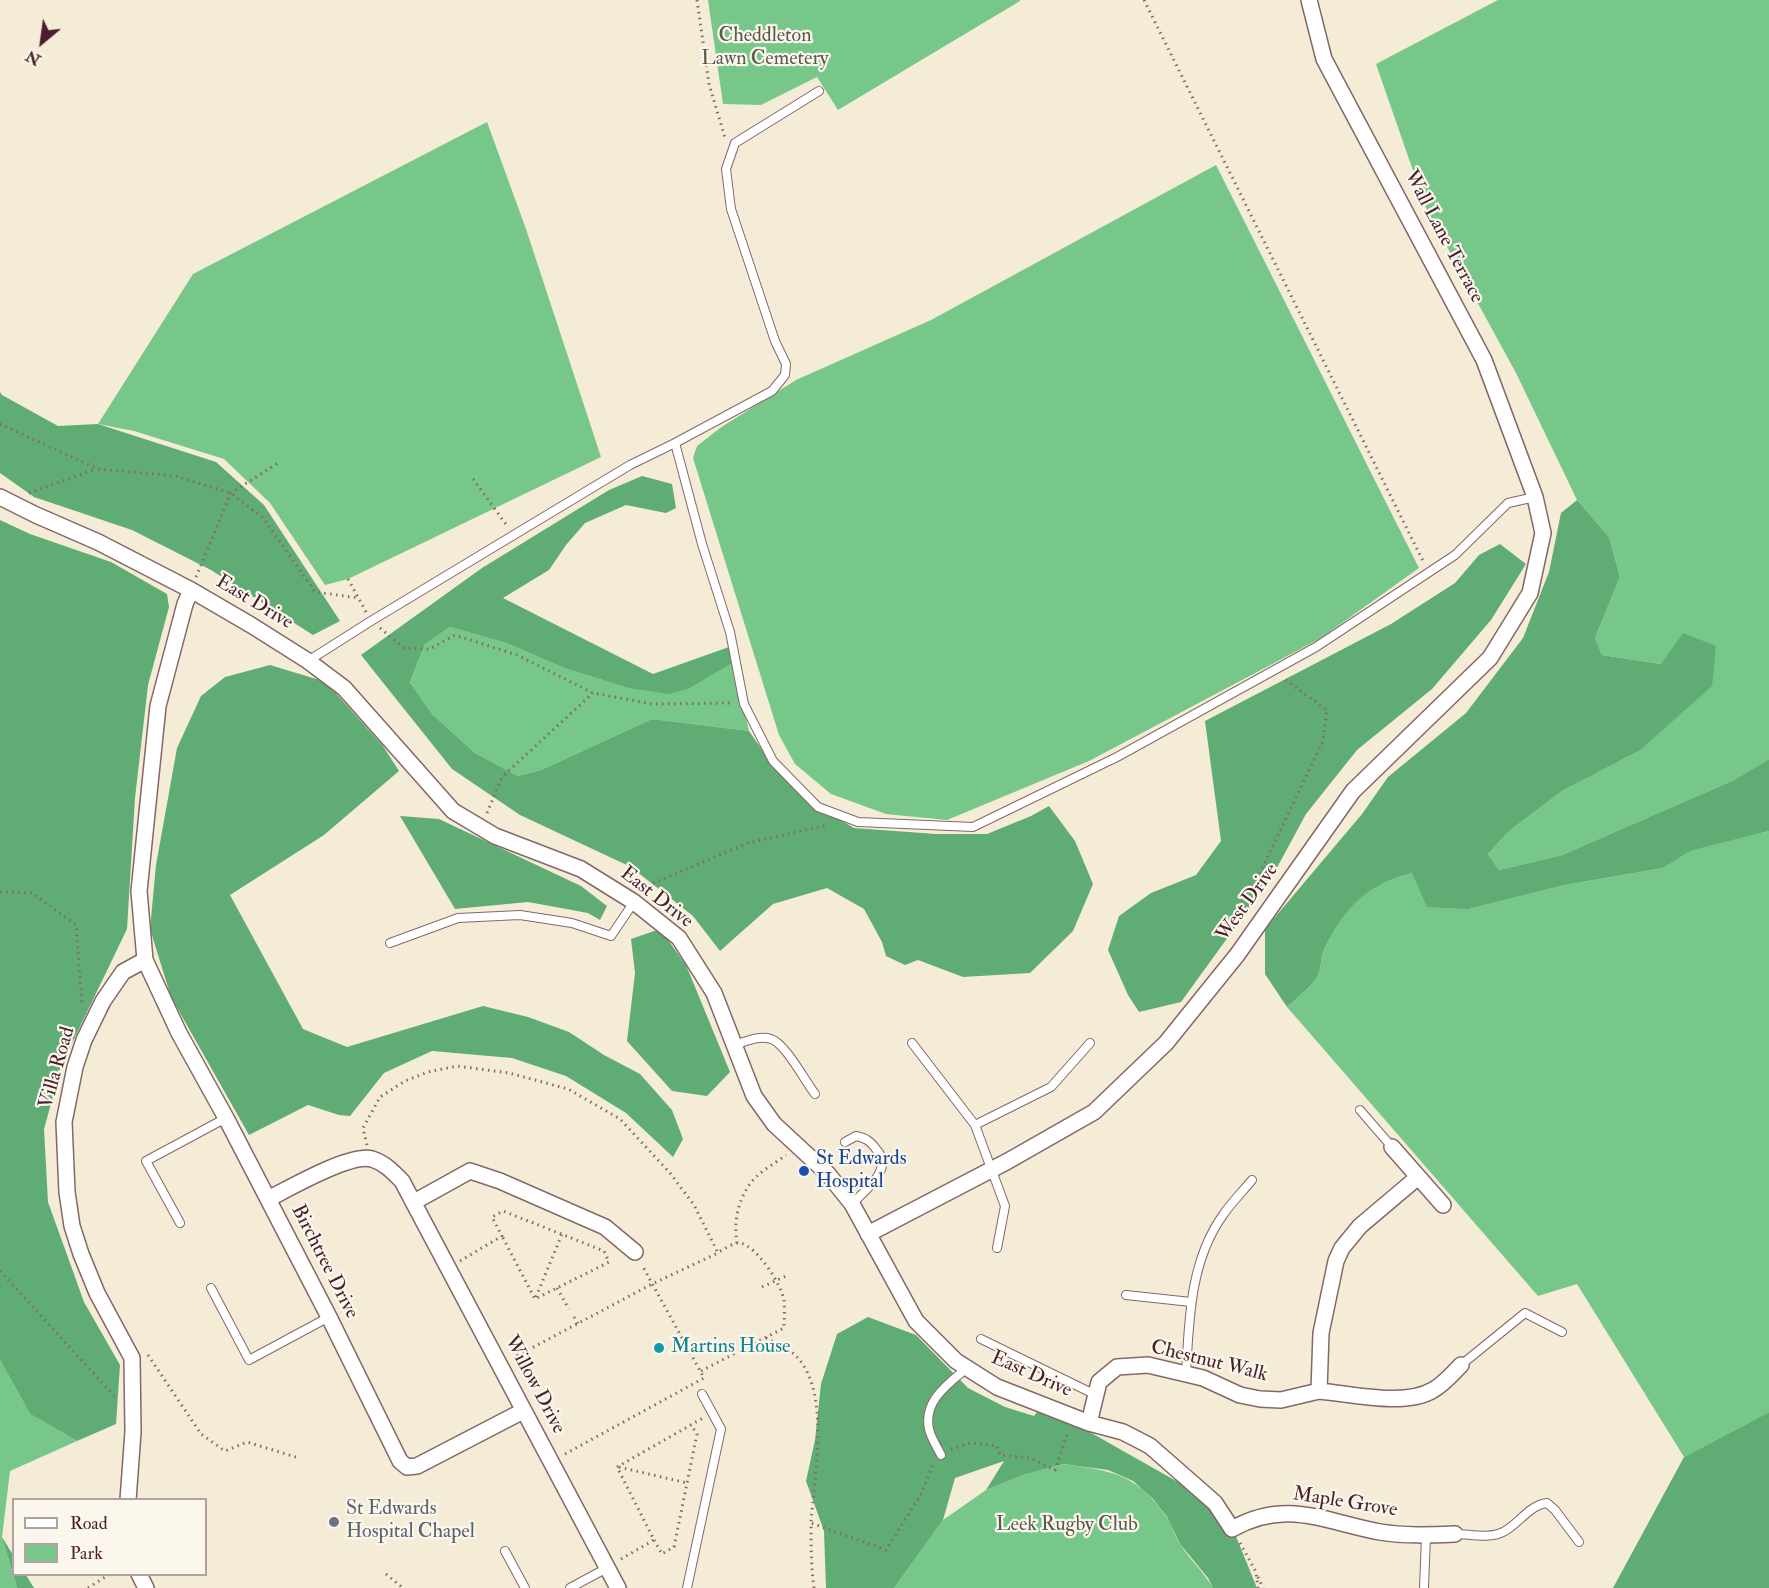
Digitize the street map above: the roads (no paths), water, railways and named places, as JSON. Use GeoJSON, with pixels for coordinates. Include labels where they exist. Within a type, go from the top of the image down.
{"type":"FeatureCollection","features":[{"type":"Feature","properties":{"kind":"street","name":"Wall Lane Terrace"},"geometry":{"type":"LineString","coordinates":[[1309,0],[1324,59],[1484,360],[1535,497]]}},
{"type":"Feature","properties":{"kind":"street","name":"West Drive"},"geometry":{"type":"LineString","coordinates":[[868,1234],[1094,1112],[1166,1043],[1237,955],[1353,791],[1490,658],[1530,593],[1543,533],[1535,497]]}},
{"type":"Feature","properties":{"kind":"street","name":"East Drive"},"geometry":{"type":"LineString","coordinates":[[3,499],[98,542],[191,590],[308,662],[344,688],[453,811],[495,836],[581,869],[629,899],[679,938],[714,993],[754,1096],[774,1124],[828,1174],[852,1204],[916,1321],[956,1361],[997,1387],[1089,1423],[1123,1432],[1150,1446],[1215,1503],[1232,1529]]}},
{"type":"Feature","properties":{"kind":"street"},"geometry":{"type":"LineString","coordinates":[[145,960],[139,891],[158,706],[185,604],[191,590]]}},
{"type":"Feature","properties":{"kind":"street","name":"Birchtree Drive"},"geometry":{"type":"LineString","coordinates":[[145,960],[179,1033],[226,1118],[329,1317],[400,1461],[407,1467],[417,1466],[523,1411]]}},
{"type":"Feature","properties":{"kind":"street","name":"Villa Road"},"geometry":{"type":"LineString","coordinates":[[128,1498],[133,1416],[132,1358],[97,1293],[72,1226],[67,1192],[64,1122],[75,1068],[84,1040],[103,1001],[123,972],[145,960]]}},
{"type":"Feature","properties":{"kind":"street"},"geometry":{"type":"LineString","coordinates":[[1392,1147],[1443,1205]]}},
{"type":"Feature","properties":{"kind":"street","name":"Willow Drive"},"geometry":{"type":"LineString","coordinates":[[268,1199],[349,1161],[370,1158],[385,1164],[402,1181],[618,1588]]}},
{"type":"Feature","properties":{"kind":"street"},"geometry":{"type":"LineString","coordinates":[[414,1202],[470,1171],[500,1181],[605,1227],[635,1252]]}},
{"type":"Feature","properties":{"kind":"street"},"geometry":{"type":"LineString","coordinates":[[1319,1391],[1322,1334],[1332,1275],[1339,1254],[1360,1226],[1418,1177]]}},
{"type":"Feature","properties":{"kind":"street","name":"Chestnut Walk"},"geometry":{"type":"LineString","coordinates":[[1089,1423],[1099,1382],[1117,1367],[1148,1365],[1186,1374],[1222,1386],[1240,1395],[1260,1400],[1281,1400],[1319,1391],[1406,1399],[1432,1391],[1461,1365]]}},
{"type":"Feature","properties":{"kind":"street","name":"Maple Grove"},"geometry":{"type":"LineString","coordinates":[[1232,1529],[1248,1520],[1287,1513],[1309,1515],[1381,1532],[1426,1536],[1455,1534]]}},
{"type":"Feature","properties":{"kind":"lane"},"geometry":{"type":"LineString","coordinates":[[308,662],[371,621],[630,465],[772,391],[785,375],[786,364],[775,341],[731,208],[726,169],[735,143],[819,91]]}},
{"type":"Feature","properties":{"kind":"lane"},"geometry":{"type":"LineString","coordinates":[[675,443],[702,544],[730,632],[744,704],[773,761],[818,807],[858,822],[973,827],[1117,757],[1316,647],[1455,555],[1508,503],[1535,497]]}},
{"type":"Feature","properties":{"kind":"lane"},"geometry":{"type":"LineString","coordinates":[[390,943],[458,918],[520,915],[572,923],[611,936],[629,899]]}},
{"type":"Feature","properties":{"kind":"lane"},"geometry":{"type":"LineString","coordinates":[[734,1045],[761,1038],[772,1039],[782,1047],[814,1094]]}},
{"type":"Feature","properties":{"kind":"lane"},"geometry":{"type":"LineString","coordinates":[[912,1043],[975,1125],[1005,1206],[997,1248]]}},
{"type":"Feature","properties":{"kind":"lane"},"geometry":{"type":"LineString","coordinates":[[975,1125],[1051,1087],[1090,1043]]}},
{"type":"Feature","properties":{"kind":"lane"},"geometry":{"type":"LineString","coordinates":[[1360,1110],[1392,1147]]}},
{"type":"Feature","properties":{"kind":"lane"},"geometry":{"type":"LineString","coordinates":[[180,1223],[146,1161],[226,1118]]}},
{"type":"Feature","properties":{"kind":"lane"},"geometry":{"type":"LineString","coordinates":[[845,1142],[856,1136],[867,1138],[880,1153],[884,1163],[881,1173],[852,1204]]}},
{"type":"Feature","properties":{"kind":"lane"},"geometry":{"type":"LineString","coordinates":[[1186,1374],[1191,1302],[1202,1255],[1222,1216],[1252,1180]]}},
{"type":"Feature","properties":{"kind":"lane"},"geometry":{"type":"LineString","coordinates":[[211,1288],[249,1359],[329,1317]]}},
{"type":"Feature","properties":{"kind":"lane"},"geometry":{"type":"LineString","coordinates":[[1126,1295],[1191,1302]]}},
{"type":"Feature","properties":{"kind":"lane"},"geometry":{"type":"LineString","coordinates":[[1461,1365],[1525,1313],[1562,1332]]}},
{"type":"Feature","properties":{"kind":"lane"},"geometry":{"type":"LineString","coordinates":[[981,1340],[1096,1395]]}},
{"type":"Feature","properties":{"kind":"lane"},"geometry":{"type":"LineString","coordinates":[[941,1455],[929,1429],[930,1405],[946,1386],[967,1368]]}},
{"type":"Feature","properties":{"kind":"lane"},"geometry":{"type":"LineString","coordinates":[[687,1588],[721,1429],[702,1394]]}},
{"type":"Feature","properties":{"kind":"lane"},"geometry":{"type":"LineString","coordinates":[[1455,1534],[1490,1537],[1502,1533],[1530,1510],[1546,1503],[1556,1510],[1579,1542]]}},
{"type":"Feature","properties":{"kind":"lane"},"geometry":{"type":"LineString","coordinates":[[1425,1588],[1426,1536]]}},
{"type":"Feature","properties":{"kind":"lane"},"geometry":{"type":"LineString","coordinates":[[505,1551],[525,1588]]}},
{"type":"Feature","properties":{"kind":"lane"},"geometry":{"type":"LineString","coordinates":[[570,1588],[607,1568]]}},
{"type":"Feature","properties":{"kind":"place","name":"St Edwards Hospital"},"geometry":{"type":"Point","coordinates":[804,1171]}},
{"type":"Feature","properties":{"kind":"place","name":"Martins House"},"geometry":{"type":"Point","coordinates":[659,1348]}},
{"type":"Feature","properties":{"kind":"place","name":"St Edwards Hospital Chapel"},"geometry":{"type":"Point","coordinates":[334,1522]}},
{"type":"Feature","properties":{"kind":"park label","name":"Cheddleton Lawn Cemetery"},"geometry":{"type":"Point","coordinates":[765,48]}},
{"type":"Feature","properties":{"kind":"park label","name":"Leek Rugby Club"},"geometry":{"type":"Point","coordinates":[1067,1526]}}]}
